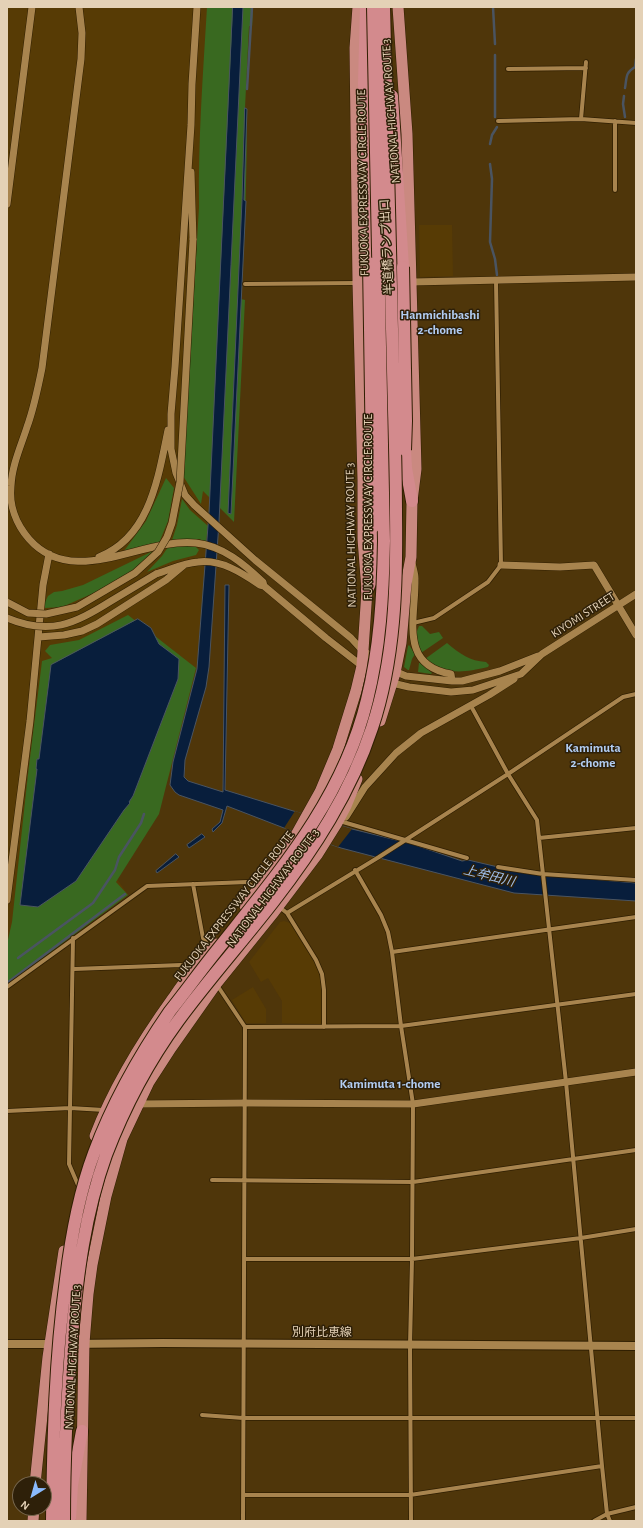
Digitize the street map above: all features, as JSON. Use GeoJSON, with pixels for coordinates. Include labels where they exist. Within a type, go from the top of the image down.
{"type":"FeatureCollection","features":[{"type":"Feature","properties":{"kind":"highway","name":"NATIONAL HIGHWAY ROUTE 3"},"geometry":{"type":"LineString","coordinates":[[36,1476],[50,1344],[68,1231],[78,1186],[104,1110],[149,1031],[193,970],[218,942],[273,870],[309,813],[320,792],[338,750],[362,666],[367,590],[363,539],[358,283],[355,48],[358,7]]}},
{"type":"Feature","properties":{"kind":"highway"},"geometry":{"type":"LineString","coordinates":[[366,7],[364,83],[360,108],[361,230],[369,264],[373,527],[372,579],[367,590]]}},
{"type":"Feature","properties":{"kind":"highway","name":"FUKUOKA EXPRESSWAY CIRCLE ROUTE"},"geometry":{"type":"LineString","coordinates":[[64,1521],[68,1392],[75,1299],[88,1220],[106,1157],[129,1102],[163,1042],[227,957],[273,902],[318,840],[354,773],[372,729],[377,710],[388,656],[396,591],[383,469],[373,7]]}},
{"type":"Feature","properties":{"kind":"highway","name":"FUKUOKA EXPRESSWAY CIRCLE ROUTE"},"geometry":{"type":"LineString","coordinates":[[52,1521],[56,1389],[63,1297],[70,1244],[94,1153],[115,1103],[128,1077],[153,1036],[174,1005],[287,863],[317,818],[343,768],[360,726],[377,655],[383,591],[390,542],[396,468],[385,7]]}},
{"type":"Feature","properties":{"kind":"highway","name":"半道橋ランプ出口"},"geometry":{"type":"LineString","coordinates":[[385,7],[403,267],[406,421],[405,450],[408,485],[412,501]]}},
{"type":"Feature","properties":{"kind":"highway","name":"NATIONAL HIGHWAY ROUTE 3"},"geometry":{"type":"LineString","coordinates":[[81,1521],[84,1343],[92,1265],[106,1196],[122,1139],[149,1082],[171,1048],[216,984],[283,910],[317,855],[326,845],[340,823],[379,723],[393,678],[401,643],[406,584],[411,557],[412,501],[416,469],[407,134],[398,7]]}},
{"type":"Feature","properties":{"kind":"highway"},"geometry":{"type":"LineString","coordinates":[[70,1521],[72,1485],[82,1431]]}},
{"type":"Feature","properties":{"kind":"main road","name":"別府比恵線"},"geometry":{"type":"LineString","coordinates":[[7,1344],[84,1343],[636,1346]]}},
{"type":"Feature","properties":{"kind":"street"},"geometry":{"type":"LineString","coordinates":[[7,204],[32,7]]}},
{"type":"Feature","properties":{"kind":"street"},"geometry":{"type":"LineString","coordinates":[[79,7],[82,33],[80,65],[42,368],[32,413],[16,458],[11,484],[12,504],[18,524],[31,541],[49,554],[68,561],[116,557],[170,543],[198,543],[217,548],[225,552],[244,565],[263,582],[264,586]]}},
{"type":"Feature","properties":{"kind":"street"},"geometry":{"type":"LineString","coordinates":[[90,560],[115,550],[125,541],[142,518],[160,471],[171,414],[176,367],[197,7]]}},
{"type":"Feature","properties":{"kind":"street"},"geometry":{"type":"LineString","coordinates":[[581,119],[586,62]]}},
{"type":"Feature","properties":{"kind":"street"},"geometry":{"type":"LineString","coordinates":[[508,69],[586,68]]}},
{"type":"Feature","properties":{"kind":"street"},"geometry":{"type":"LineString","coordinates":[[498,121],[581,119],[636,123]]}},
{"type":"Feature","properties":{"kind":"street"},"geometry":{"type":"LineString","coordinates":[[615,121],[615,190]]}},
{"type":"Feature","properties":{"kind":"street"},"geometry":{"type":"LineString","coordinates":[[7,602],[28,613],[46,614],[76,607],[135,574],[158,552],[167,537],[172,523],[180,482],[193,240],[192,186],[189,148]]}},
{"type":"Feature","properties":{"kind":"street"},"geometry":{"type":"LineString","coordinates":[[412,282],[636,277]]}},
{"type":"Feature","properties":{"kind":"street"},"geometry":{"type":"LineString","coordinates":[[413,623],[434,618],[488,582],[501,565],[496,281]]}},
{"type":"Feature","properties":{"kind":"street"},"geometry":{"type":"LineString","coordinates":[[245,284],[358,283]]}},
{"type":"Feature","properties":{"kind":"street"},"geometry":{"type":"LineString","coordinates":[[171,414],[171,448],[175,467],[185,494],[190,500],[255,560],[351,638],[393,678]]}},
{"type":"Feature","properties":{"kind":"street"},"geometry":{"type":"LineString","coordinates":[[7,900],[30,721],[44,585],[49,554]]}},
{"type":"Feature","properties":{"kind":"street"},"geometry":{"type":"LineString","coordinates":[[411,557],[415,577],[412,635],[414,645],[423,661],[433,669],[451,674],[452,682]]}},
{"type":"Feature","properties":{"kind":"street"},"geometry":{"type":"LineString","coordinates":[[7,618],[30,626],[45,627],[58,626],[73,622],[86,617],[156,574],[184,565],[206,561],[226,566],[264,586],[362,666],[393,678]]}},
{"type":"Feature","properties":{"kind":"street"},"geometry":{"type":"LineString","coordinates":[[39,637],[64,635],[82,631],[97,624],[166,580],[184,565]]}},
{"type":"Feature","properties":{"kind":"street"},"geometry":{"type":"LineString","coordinates":[[501,565],[560,567],[594,565],[636,635]]}},
{"type":"Feature","properties":{"kind":"street","name":"KIYOMI STREET"},"geometry":{"type":"LineString","coordinates":[[393,678],[406,676],[452,682],[462,681],[500,671],[542,654],[636,594]]}},
{"type":"Feature","properties":{"kind":"street","name":"KIYOMI STREET"},"geometry":{"type":"LineString","coordinates":[[393,678],[403,686],[451,692],[473,690],[521,674],[542,654]]}},
{"type":"Feature","properties":{"kind":"street"},"geometry":{"type":"LineString","coordinates":[[467,858],[340,823],[365,787],[396,752],[421,732],[490,695],[521,674]]}},
{"type":"Feature","properties":{"kind":"street"},"geometry":{"type":"LineString","coordinates":[[324,1027],[324,990],[322,974],[316,960],[283,910],[379,857],[508,774],[623,697],[636,694]]}},
{"type":"Feature","properties":{"kind":"street"},"geometry":{"type":"LineString","coordinates":[[471,706],[508,774],[537,820],[566,1082],[597,1418],[607,1514],[610,1521]]}},
{"type":"Feature","properties":{"kind":"street"},"geometry":{"type":"LineString","coordinates":[[539,838],[636,828]]}},
{"type":"Feature","properties":{"kind":"street"},"geometry":{"type":"LineString","coordinates":[[498,867],[543,876],[636,880]]}},
{"type":"Feature","properties":{"kind":"street"},"geometry":{"type":"LineString","coordinates":[[356,870],[381,915],[388,932],[413,1104],[410,1345],[411,1521]]}},
{"type":"Feature","properties":{"kind":"street"},"geometry":{"type":"LineString","coordinates":[[7,987],[147,886],[247,882],[257,890]]}},
{"type":"Feature","properties":{"kind":"street"},"geometry":{"type":"LineString","coordinates":[[193,884],[203,938],[211,949]]}},
{"type":"Feature","properties":{"kind":"street"},"geometry":{"type":"LineString","coordinates":[[392,952],[636,917]]}},
{"type":"Feature","properties":{"kind":"street"},"geometry":{"type":"LineString","coordinates":[[73,938],[74,969],[69,1164],[78,1186]]}},
{"type":"Feature","properties":{"kind":"street"},"geometry":{"type":"LineString","coordinates":[[74,969],[181,965],[193,970]]}},
{"type":"Feature","properties":{"kind":"street"},"geometry":{"type":"LineString","coordinates":[[216,984],[245,1026],[243,1521]]}},
{"type":"Feature","properties":{"kind":"street"},"geometry":{"type":"LineString","coordinates":[[245,1026],[401,1026],[636,994]]}},
{"type":"Feature","properties":{"kind":"street"},"geometry":{"type":"LineString","coordinates":[[138,1104],[413,1104],[636,1072]]}},
{"type":"Feature","properties":{"kind":"street"},"geometry":{"type":"LineString","coordinates":[[7,1111],[70,1108],[104,1110]]}},
{"type":"Feature","properties":{"kind":"street"},"geometry":{"type":"LineString","coordinates":[[212,1180],[413,1182],[636,1150]]}},
{"type":"Feature","properties":{"kind":"street"},"geometry":{"type":"LineString","coordinates":[[244,1259],[412,1259],[581,1238],[636,1229]]}},
{"type":"Feature","properties":{"kind":"street"},"geometry":{"type":"LineString","coordinates":[[202,1415],[243,1418],[636,1418]]}},
{"type":"Feature","properties":{"kind":"street"},"geometry":{"type":"LineString","coordinates":[[244,1495],[410,1495],[602,1466]]}},
{"type":"Feature","properties":{"kind":"street"},"geometry":{"type":"LineString","coordinates":[[594,1521],[607,1514],[636,1507]]}},
{"type":"Feature","properties":{"kind":"shaded area"},"geometry":{"type":"Polygon","coordinates":[[[7,7],[235,7],[203,651],[196,698],[156,814],[115,876],[127,893],[7,980],[7,7]]]}},
{"type":"Feature","properties":{"kind":"shaded area"},"geometry":{"type":"Polygon","coordinates":[[[419,225],[452,225],[453,276],[420,277],[419,225]]]}},
{"type":"Feature","properties":{"kind":"shaded area"},"geometry":{"type":"Polygon","coordinates":[[[284,921],[293,924],[310,952],[320,975],[322,990],[322,1024],[282,1023],[282,1001],[268,978],[261,982],[249,962],[280,922],[284,921]]]}},
{"type":"Feature","properties":{"kind":"shaded area"},"geometry":{"type":"Polygon","coordinates":[[[253,987],[266,1009],[266,1023],[246,1023],[232,1000],[253,987]]]}},
{"type":"Feature","properties":{"kind":"green space"},"geometry":{"type":"Polygon","coordinates":[[[207,7],[253,7],[252,27],[249,26],[245,108],[247,109],[246,180],[241,299],[245,300],[234,522],[203,491],[201,504],[183,476],[199,207],[202,82],[207,7]]]}},
{"type":"Feature","properties":{"kind":"green space"},"geometry":{"type":"Polygon","coordinates":[[[166,478],[174,488],[168,521],[159,543],[124,551],[146,521],[166,478]]]}},
{"type":"Feature","properties":{"kind":"green space"},"geometry":{"type":"Polygon","coordinates":[[[182,499],[190,510],[208,526],[206,542],[199,539],[172,540],[177,525],[182,499]]]}},
{"type":"Feature","properties":{"kind":"green space"},"geometry":{"type":"Polygon","coordinates":[[[168,547],[196,547],[199,550],[196,555],[173,561],[147,572],[168,547]]]}},
{"type":"Feature","properties":{"kind":"green space"},"geometry":{"type":"Polygon","coordinates":[[[153,551],[135,570],[114,584],[62,607],[45,608],[45,602],[48,596],[54,592],[83,585],[153,551]]]}},
{"type":"Feature","properties":{"kind":"green space"},"geometry":{"type":"Polygon","coordinates":[[[128,615],[196,668],[159,814],[116,882],[128,895],[7,984],[7,944],[12,922],[42,661],[52,658],[45,651],[50,645],[79,640],[128,615]]]}},
{"type":"Feature","properties":{"kind":"green space"},"geometry":{"type":"Polygon","coordinates":[[[419,626],[422,626],[430,634],[439,632],[443,638],[421,653],[417,640],[419,626]]]}},
{"type":"Feature","properties":{"kind":"green space"},"geometry":{"type":"Polygon","coordinates":[[[447,643],[465,656],[486,662],[489,665],[488,667],[470,671],[455,671],[441,668],[425,659],[447,643]]]}},
{"type":"Feature","properties":{"kind":"green space"},"geometry":{"type":"Polygon","coordinates":[[[409,645],[415,654],[408,670],[404,667],[409,645]]]}},
{"type":"Feature","properties":{"kind":"green space"},"geometry":{"type":"Polygon","coordinates":[[[420,663],[432,673],[418,672],[420,663]]]}},
{"type":"Feature","properties":{"kind":"water","name":"上牟田川"},"geometry":{"type":"Polygon","coordinates":[[[233,7],[243,7],[219,522],[209,667],[206,687],[185,760],[184,777],[188,781],[223,792],[225,585],[229,585],[225,790],[352,829],[412,844],[462,861],[468,860],[524,873],[636,883],[636,901],[514,893],[341,848],[227,806],[222,823],[213,832],[212,829],[220,822],[223,810],[179,795],[170,785],[173,762],[197,669],[209,513],[233,7]]]}},
{"type":"Feature","properties":{"kind":"water"},"geometry":{"type":"Polygon","coordinates":[[[245,108],[247,109],[244,200],[246,201],[231,514],[228,513],[245,108]]]}},
{"type":"Feature","properties":{"kind":"water"},"geometry":{"type":"Polygon","coordinates":[[[138,619],[151,628],[159,644],[179,659],[178,679],[133,796],[129,802],[130,803],[76,881],[38,907],[20,905],[37,759],[39,759],[51,665],[138,619]]]}},
{"type":"Feature","properties":{"kind":"water"},"geometry":{"type":"Polygon","coordinates":[[[202,834],[205,837],[189,848],[187,845],[202,834]]]}},
{"type":"Feature","properties":{"kind":"water"},"geometry":{"type":"Polygon","coordinates":[[[176,854],[179,857],[157,873],[156,871],[176,854]]]}},
{"type":"Feature","properties":{"kind":"pier"},"geometry":{"type":"Polygon","coordinates":[[[295,811],[337,822],[336,824],[352,829],[338,847],[324,842],[323,844],[297,835],[298,833],[284,828],[295,811]]]}},
{"type":"Feature","properties":{"kind":"waterway"},"geometry":{"type":"LineString","coordinates":[[247,89],[252,7]]}},
{"type":"Feature","properties":{"kind":"waterway"},"geometry":{"type":"LineString","coordinates":[[493,7],[495,44]]}},
{"type":"Feature","properties":{"kind":"waterway"},"geometry":{"type":"LineString","coordinates":[[495,55],[495,117]]}},
{"type":"Feature","properties":{"kind":"waterway"},"geometry":{"type":"LineString","coordinates":[[625,88],[627,76],[635,67],[636,59]]}},
{"type":"Feature","properties":{"kind":"waterway"},"geometry":{"type":"LineString","coordinates":[[624,96],[623,104],[625,117]]}},
{"type":"Feature","properties":{"kind":"waterway"},"geometry":{"type":"LineString","coordinates":[[490,144],[492,135],[497,127]]}},
{"type":"Feature","properties":{"kind":"waterway"},"geometry":{"type":"LineString","coordinates":[[490,164],[492,179],[490,242],[495,259],[497,275]]}},
{"type":"Feature","properties":{"kind":"waterway"},"geometry":{"type":"LineString","coordinates":[[18,958],[93,903],[115,870],[119,857],[141,823],[144,814]]}},
{"type":"Feature","properties":{"kind":"waterway"},"geometry":{"type":"LineString","coordinates":[[7,983],[125,894]]}},
{"type":"Feature","properties":{"kind":"district","name":"Hanmichibashi 2-chome"},"geometry":{"type":"Point","coordinates":[440,322]}},
{"type":"Feature","properties":{"kind":"district","name":"Kamimuta 2-chome"},"geometry":{"type":"Point","coordinates":[593,756]}},
{"type":"Feature","properties":{"kind":"district","name":"Kamimuta 1-chome"},"geometry":{"type":"Point","coordinates":[390,1084]}}]}
